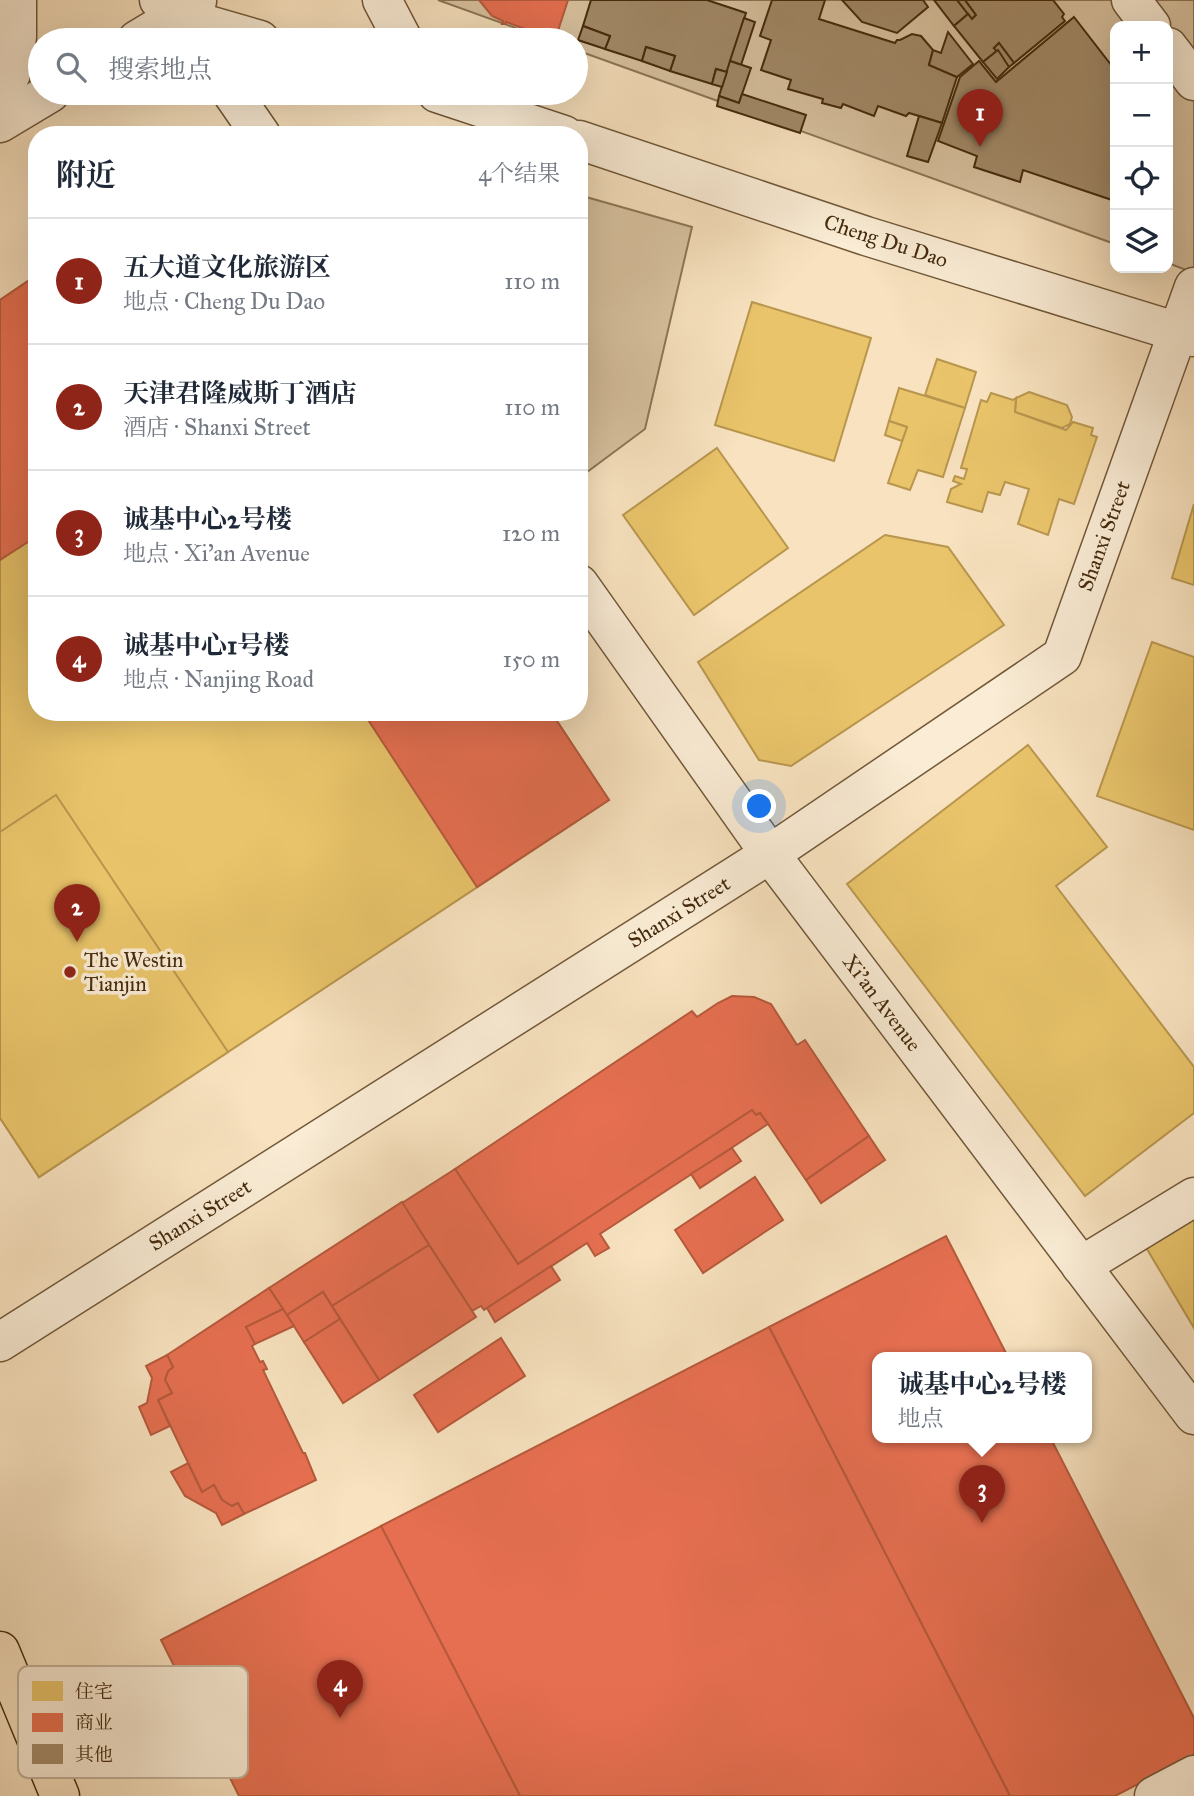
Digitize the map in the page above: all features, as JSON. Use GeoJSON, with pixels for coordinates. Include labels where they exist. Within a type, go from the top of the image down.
{"type":"FeatureCollection","features":[{"type":"Feature","properties":{"kind":"main road"},"geometry":{"type":"LineString","coordinates":[[0,1651],[18,1694]]}},
{"type":"Feature","properties":{"kind":"main road"},"geometry":{"type":"LineString","coordinates":[[53,1778],[60,1796]]}},
{"type":"Feature","properties":{"kind":"street"},"geometry":{"type":"LineString","coordinates":[[0,96],[11,74],[17,37],[18,0]]}},
{"type":"Feature","properties":{"kind":"street"},"geometry":{"type":"LineString","coordinates":[[382,0],[397,28]]}},
{"type":"Feature","properties":{"kind":"street"},"geometry":{"type":"LineString","coordinates":[[1131,0],[1147,21]]}},
{"type":"Feature","properties":{"kind":"street"},"geometry":{"type":"LineString","coordinates":[[158,28],[182,14],[224,28]]}},
{"type":"Feature","properties":{"kind":"street"},"geometry":{"type":"LineString","coordinates":[[1173,54],[1194,81]]}},
{"type":"Feature","properties":{"kind":"street"},"geometry":{"type":"LineString","coordinates":[[0,123],[30,105]]}},
{"type":"Feature","properties":{"kind":"street"},"geometry":{"type":"LineString","coordinates":[[240,105],[255,126]]}},
{"type":"Feature","properties":{"kind":"street"},"geometry":{"type":"LineString","coordinates":[[475,105],[537,126]]}},
{"type":"Feature","properties":{"kind":"street","name":"Cheng Du Dao"},"geometry":{"type":"LineString","coordinates":[[588,143],[866,236],[1186,335]]}},
{"type":"Feature","properties":{"kind":"street","name":"Shanxi Street"},"geometry":{"type":"LineString","coordinates":[[0,1342],[770,854],[1062,656],[1186,335],[1194,287]]}},
{"type":"Feature","properties":{"kind":"street","name":"Xi'an Avenue"},"geometry":{"type":"LineString","coordinates":[[588,597],[770,854],[1194,1415]]}},
{"type":"Feature","properties":{"kind":"street"},"geometry":{"type":"LineString","coordinates":[[1082,1266],[1194,1197]]}},
{"type":"Feature","properties":{"kind":"street"},"geometry":{"type":"LineString","coordinates":[[1154,1796],[1194,1774]]}},
{"type":"Feature","properties":{"kind":"shaded area"},"geometry":{"type":"Polygon","coordinates":[[[438,0],[1194,0],[1194,273],[1173,265],[1173,21],[1110,21],[1110,242],[588,54],[588,28],[516,28],[438,0]]]}},
{"type":"Feature","properties":{"kind":"shaded area"},"geometry":{"type":"Polygon","coordinates":[[[588,198],[692,227],[645,429],[588,471],[588,198]]]}},
{"type":"Feature","properties":{"kind":"building: 住宅"},"geometry":{"type":"Polygon","coordinates":[[[28,281],[28,721],[557,721],[609,800],[39,1177],[0,1118],[0,300],[28,281]]]}},
{"type":"Feature","properties":{"kind":"building: 住宅"},"geometry":{"type":"Polygon","coordinates":[[[752,302],[871,338],[834,461],[715,425],[752,302]]]}},
{"type":"Feature","properties":{"kind":"building: 住宅"},"geometry":{"type":"Polygon","coordinates":[[[937,359],[976,372],[965,408],[925,395],[937,359]]]}},
{"type":"Feature","properties":{"kind":"building: 住宅"},"geometry":{"type":"Polygon","coordinates":[[[899,388],[965,408],[943,477],[918,470],[910,490],[888,483],[907,427],[889,421],[899,388]]]}},
{"type":"Feature","properties":{"kind":"building: 住宅"},"geometry":{"type":"Polygon","coordinates":[[[1029,392],[1067,405],[1072,417],[1070,424],[1062,428],[1015,412],[1016,398],[1029,392]]]}},
{"type":"Feature","properties":{"kind":"building: 住宅"},"geometry":{"type":"Polygon","coordinates":[[[991,393],[1013,400],[1016,398],[1015,412],[1066,430],[1073,422],[1093,428],[1091,435],[1097,437],[1074,504],[1059,499],[1048,535],[1018,524],[1029,489],[1005,482],[1000,495],[988,492],[982,512],[947,502],[951,489],[961,484],[953,481],[955,476],[964,479],[967,469],[961,468],[981,400],[987,402],[991,393]]]}},
{"type":"Feature","properties":{"kind":"building: 住宅"},"geometry":{"type":"Polygon","coordinates":[[[889,421],[907,427],[902,441],[885,435],[889,421]]]}},
{"type":"Feature","properties":{"kind":"building: 住宅"},"geometry":{"type":"Polygon","coordinates":[[[717,448],[788,548],[694,615],[623,515],[717,448]]]}},
{"type":"Feature","properties":{"kind":"building: 住宅"},"geometry":{"type":"Polygon","coordinates":[[[1194,504],[1194,585],[1172,578],[1194,504]]]}},
{"type":"Feature","properties":{"kind":"building: 住宅"},"geometry":{"type":"Polygon","coordinates":[[[885,535],[948,547],[1004,625],[791,766],[759,760],[698,662],[885,535]]]}},
{"type":"Feature","properties":{"kind":"building: 住宅"},"geometry":{"type":"Polygon","coordinates":[[[1152,642],[1194,657],[1194,830],[1097,796],[1152,642]]]}},
{"type":"Feature","properties":{"kind":"building: 住宅"},"geometry":{"type":"Polygon","coordinates":[[[1028,745],[1107,847],[1056,886],[1194,1067],[1194,1113],[1085,1196],[847,884],[1028,745]]]}},
{"type":"Feature","properties":{"kind":"building: 住宅"},"geometry":{"type":"Polygon","coordinates":[[[56,795],[228,1052],[39,1177],[0,1118],[0,832],[56,795]]]}},
{"type":"Feature","properties":{"kind":"building: 住宅"},"geometry":{"type":"Polygon","coordinates":[[[1194,1208],[1194,1328],[1141,1239],[1194,1208]]]}},
{"type":"Feature","properties":{"kind":"building: 商业"},"geometry":{"type":"Polygon","coordinates":[[[479,0],[568,0],[559,28],[522,28],[506,22],[502,24],[503,21],[492,16],[479,0]]]}},
{"type":"Feature","properties":{"kind":"building: 商业"},"geometry":{"type":"Polygon","coordinates":[[[28,281],[28,542],[0,560],[0,300],[28,281]]]}},
{"type":"Feature","properties":{"kind":"building: 商业"},"geometry":{"type":"Polygon","coordinates":[[[369,721],[557,721],[609,800],[477,887],[369,721]]]}},
{"type":"Feature","properties":{"kind":"building: 商业"},"geometry":{"type":"Polygon","coordinates":[[[732,996],[754,997],[771,1004],[797,1045],[805,1040],[869,1136],[806,1180],[760,1113],[756,1115],[752,1110],[518,1264],[455,1169],[692,1011],[697,1017],[732,996]]]}},
{"type":"Feature","properties":{"kind":"building: 商业"},"geometry":{"type":"Polygon","coordinates":[[[752,1110],[756,1115],[760,1113],[768,1124],[600,1234],[609,1248],[595,1256],[587,1243],[484,1310],[481,1306],[472,1311],[402,1203],[455,1169],[518,1264],[752,1110]]]}},
{"type":"Feature","properties":{"kind":"building: 商业"},"geometry":{"type":"Polygon","coordinates":[[[869,1136],[885,1160],[821,1203],[806,1180],[869,1136]]]}},
{"type":"Feature","properties":{"kind":"building: 商业"},"geometry":{"type":"Polygon","coordinates":[[[732,1148],[741,1161],[700,1188],[691,1174],[732,1148]]]}},
{"type":"Feature","properties":{"kind":"building: 商业"},"geometry":{"type":"Polygon","coordinates":[[[755,1177],[783,1220],[703,1273],[675,1230],[755,1177]]]}},
{"type":"Feature","properties":{"kind":"building: 商业"},"geometry":{"type":"Polygon","coordinates":[[[402,1202],[429,1245],[332,1306],[323,1292],[287,1315],[269,1288],[402,1202]]]}},
{"type":"Feature","properties":{"kind":"building: 商业"},"geometry":{"type":"Polygon","coordinates":[[[946,1236],[1005,1352],[872,1352],[872,1443],[1053,1443],[1194,1718],[1194,1755],[1115,1796],[1010,1796],[769,1327],[946,1236]]]}},
{"type":"Feature","properties":{"kind":"building: 商业"},"geometry":{"type":"Polygon","coordinates":[[[429,1245],[476,1317],[379,1380],[332,1306],[429,1245]]]}},
{"type":"Feature","properties":{"kind":"building: 商业"},"geometry":{"type":"Polygon","coordinates":[[[551,1266],[560,1280],[495,1322],[487,1308],[551,1266]]]}},
{"type":"Feature","properties":{"kind":"building: 商业"},"geometry":{"type":"Polygon","coordinates":[[[269,1288],[283,1309],[246,1327],[255,1344],[252,1346],[267,1369],[263,1370],[316,1480],[244,1514],[238,1503],[232,1506],[222,1500],[214,1485],[202,1492],[158,1400],[172,1393],[165,1380],[168,1371],[173,1367],[167,1355],[269,1288]]]}},
{"type":"Feature","properties":{"kind":"building: 商业"},"geometry":{"type":"Polygon","coordinates":[[[323,1292],[340,1319],[304,1342],[287,1315],[323,1292]]]}},
{"type":"Feature","properties":{"kind":"building: 商业"},"geometry":{"type":"Polygon","coordinates":[[[283,1309],[294,1326],[255,1344],[246,1327],[283,1309]]]}},
{"type":"Feature","properties":{"kind":"building: 商业"},"geometry":{"type":"Polygon","coordinates":[[[340,1319],[379,1380],[343,1403],[304,1342],[340,1319]]]}},
{"type":"Feature","properties":{"kind":"building: 商业"},"geometry":{"type":"Polygon","coordinates":[[[769,1327],[1010,1796],[520,1796],[381,1526],[769,1327]]]}},
{"type":"Feature","properties":{"kind":"building: 商业"},"geometry":{"type":"Polygon","coordinates":[[[501,1338],[525,1376],[438,1432],[414,1395],[501,1338]]]}},
{"type":"Feature","properties":{"kind":"building: 商业"},"geometry":{"type":"Polygon","coordinates":[[[167,1355],[173,1367],[168,1371],[165,1380],[172,1393],[158,1400],[170,1426],[151,1435],[139,1407],[147,1403],[152,1378],[146,1366],[167,1355]]]}},
{"type":"Feature","properties":{"kind":"building: 商业"},"geometry":{"type":"Polygon","coordinates":[[[188,1463],[202,1492],[214,1485],[222,1500],[232,1506],[238,1503],[244,1514],[222,1525],[216,1513],[185,1496],[171,1472],[188,1463]]]}},
{"type":"Feature","properties":{"kind":"building: 商业"},"geometry":{"type":"Polygon","coordinates":[[[381,1526],[520,1796],[239,1796],[230,1778],[248,1778],[248,1666],[174,1666],[161,1640],[381,1526]]]}},
{"type":"Feature","properties":{"kind":"building: 其他"},"geometry":{"type":"Polygon","coordinates":[[[591,0],[707,0],[746,13],[727,72],[716,69],[712,84],[670,71],[675,56],[646,47],[642,61],[605,49],[610,36],[583,26],[591,0]]]}},
{"type":"Feature","properties":{"kind":"building: 其他"},"geometry":{"type":"Polygon","coordinates":[[[772,0],[825,0],[819,19],[895,43],[912,34],[921,36],[933,50],[929,65],[957,77],[942,123],[909,113],[906,116],[878,106],[874,116],[843,104],[841,108],[822,103],[823,99],[788,89],[791,80],[761,70],[771,40],[760,36],[772,0]]]}},
{"type":"Feature","properties":{"kind":"building: 其他"},"geometry":{"type":"Polygon","coordinates":[[[842,0],[923,0],[928,7],[897,33],[862,22],[842,0]]]}},
{"type":"Feature","properties":{"kind":"building: 其他"},"geometry":{"type":"Polygon","coordinates":[[[934,0],[957,0],[968,14],[954,26],[934,0]]]}},
{"type":"Feature","properties":{"kind":"building: 其他"},"geometry":{"type":"Polygon","coordinates":[[[957,0],[965,0],[976,15],[972,19],[957,0]]]}},
{"type":"Feature","properties":{"kind":"building: 其他"},"geometry":{"type":"Polygon","coordinates":[[[965,0],[1053,0],[1064,14],[1062,17],[1065,21],[1014,63],[999,43],[994,48],[998,50],[983,62],[954,26],[968,14],[972,19],[976,15],[965,0]]]}},
{"type":"Feature","properties":{"kind":"building: 其他"},"geometry":{"type":"Polygon","coordinates":[[[1074,17],[1110,64],[1110,199],[1023,170],[1020,182],[974,167],[977,156],[938,141],[960,77],[979,61],[996,82],[1074,17]]]}},
{"type":"Feature","properties":{"kind":"building: 其他"},"geometry":{"type":"Polygon","coordinates":[[[744,18],[755,22],[741,65],[730,61],[744,18]]]}},
{"type":"Feature","properties":{"kind":"building: 其他"},"geometry":{"type":"Polygon","coordinates":[[[583,26],[610,36],[605,49],[588,43],[588,28],[582,28],[583,26]]]}},
{"type":"Feature","properties":{"kind":"building: 其他"},"geometry":{"type":"Polygon","coordinates":[[[948,32],[973,64],[957,77],[929,65],[933,50],[941,53],[948,32]]]}},
{"type":"Feature","properties":{"kind":"building: 其他"},"geometry":{"type":"Polygon","coordinates":[[[999,43],[1014,63],[1009,67],[994,48],[999,43]]]}},
{"type":"Feature","properties":{"kind":"building: 其他"},"geometry":{"type":"Polygon","coordinates":[[[646,47],[675,56],[670,71],[642,61],[646,47]]]}},
{"type":"Feature","properties":{"kind":"building: 其他"},"geometry":{"type":"Polygon","coordinates":[[[998,50],[1009,67],[997,79],[983,62],[998,50]]]}},
{"type":"Feature","properties":{"kind":"building: 其他"},"geometry":{"type":"Polygon","coordinates":[[[730,61],[751,68],[739,103],[719,96],[730,61]]]}},
{"type":"Feature","properties":{"kind":"building: 其他"},"geometry":{"type":"Polygon","coordinates":[[[716,69],[727,72],[722,87],[712,84],[716,69]]]}},
{"type":"Feature","properties":{"kind":"building: 其他"},"geometry":{"type":"Polygon","coordinates":[[[742,94],[806,115],[800,133],[717,106],[719,96],[739,103],[742,94]]]}},
{"type":"Feature","properties":{"kind":"building: 其他"},"geometry":{"type":"Polygon","coordinates":[[[919,116],[942,123],[928,162],[907,156],[919,116]]]}},
{"type":"Feature","properties":{"kind":"place","name":"五大道文化旅游区"},"geometry":{"type":"Point","coordinates":[980,147]}},
{"type":"Feature","properties":{"kind":"place","name":"天津君隆威斯丁酒店"},"geometry":{"type":"Point","coordinates":[77,942]}},
{"type":"Feature","properties":{"kind":"place","name":"The Westin Tianjin"},"geometry":{"type":"Point","coordinates":[70,972]}},
{"type":"Feature","properties":{"kind":"place","name":"诚基中心2号楼"},"geometry":{"type":"Point","coordinates":[982,1523]}},
{"type":"Feature","properties":{"kind":"place","name":"诚基中心1号楼"},"geometry":{"type":"Point","coordinates":[340,1718]}}]}
